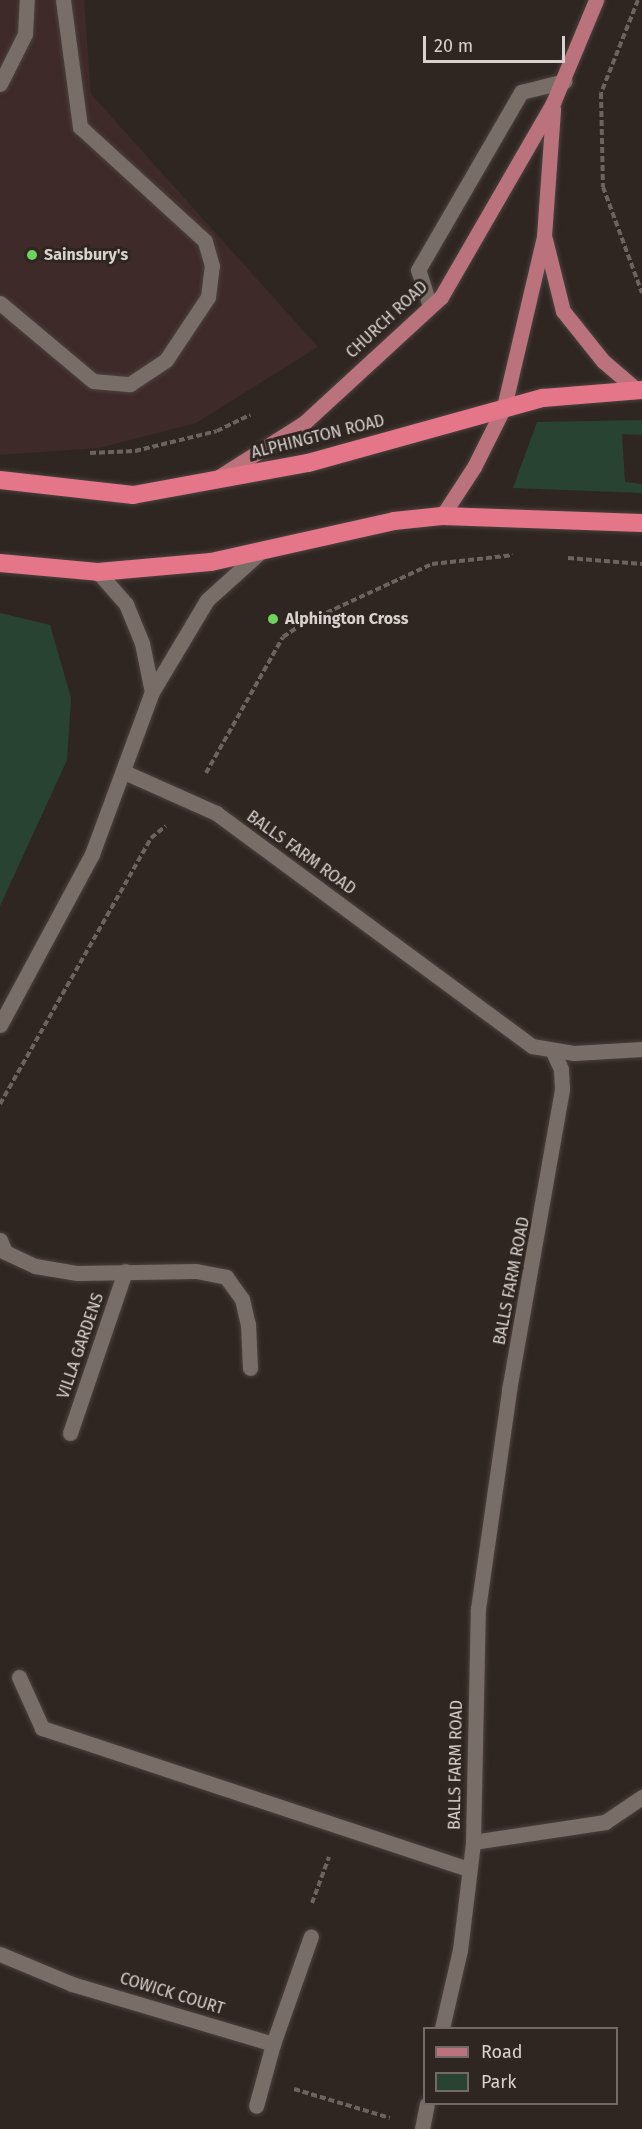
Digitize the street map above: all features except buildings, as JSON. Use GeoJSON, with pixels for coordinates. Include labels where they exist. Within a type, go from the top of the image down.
{"type":"FeatureCollection","features":[{"type":"Feature","properties":{"kind":"highway","name":"ALPHINGTON ROAD"},"geometry":{"type":"LineString","coordinates":[[0,480],[133,495],[209,483],[308,463],[504,407],[639,390]]}},
{"type":"Feature","properties":{"kind":"highway"},"geometry":{"type":"LineString","coordinates":[[0,563],[98,572],[259,553],[394,521],[442,516],[642,523]]}},
{"type":"Feature","properties":{"kind":"main road","name":"CHURCH ROAD"},"geometry":{"type":"LineString","coordinates":[[209,483],[304,423],[441,297],[554,103],[565,81],[596,0]]}},
{"type":"Feature","properties":{"kind":"main road","name":"CHURCH ROAD"},"geometry":{"type":"LineString","coordinates":[[442,516],[474,467],[504,407],[544,236],[554,103]]}},
{"type":"Feature","properties":{"kind":"main road"},"geometry":{"type":"LineString","coordinates":[[544,236],[563,311],[603,361],[639,390]]}},
{"type":"Feature","properties":{"kind":"street"},"geometry":{"type":"LineString","coordinates":[[0,84],[25,34],[27,0]]}},
{"type":"Feature","properties":{"kind":"street"},"geometry":{"type":"LineString","coordinates":[[0,303],[93,381],[130,384],[166,360],[208,297],[212,266],[205,242],[80,127],[63,0]]}},
{"type":"Feature","properties":{"kind":"street"},"geometry":{"type":"LineString","coordinates":[[430,306],[418,270],[521,92],[565,81]]}},
{"type":"Feature","properties":{"kind":"street"},"geometry":{"type":"LineString","coordinates":[[0,1025],[72,898],[124,772],[152,692],[207,600],[259,553]]}},
{"type":"Feature","properties":{"kind":"street"},"geometry":{"type":"LineString","coordinates":[[98,572],[126,604],[152,692]]}},
{"type":"Feature","properties":{"kind":"street","name":"BALLS FARM ROAD"},"geometry":{"type":"LineString","coordinates":[[124,772],[190,805],[216,813],[514,1033],[553,1052],[561,1069],[557,1127],[509,1390],[478,1609],[473,1842],[460,1950],[442,2027]]}},
{"type":"Feature","properties":{"kind":"street"},"geometry":{"type":"LineString","coordinates":[[553,1052],[642,1049]]}},
{"type":"Feature","properties":{"kind":"street"},"geometry":{"type":"LineString","coordinates":[[0,1240],[5,1252],[35,1266],[77,1273],[196,1271],[226,1277],[242,1299],[250,1368]]}},
{"type":"Feature","properties":{"kind":"street","name":"VILLA GARDENS"},"geometry":{"type":"LineString","coordinates":[[70,1433],[125,1271]]}},
{"type":"Feature","properties":{"kind":"street"},"geometry":{"type":"LineString","coordinates":[[19,1677],[42,1728],[468,1869]]}},
{"type":"Feature","properties":{"kind":"street"},"geometry":{"type":"LineString","coordinates":[[473,1842],[605,1822],[642,1797]]}},
{"type":"Feature","properties":{"kind":"street"},"geometry":{"type":"LineString","coordinates":[[256,2106],[273,2044],[311,1936]]}},
{"type":"Feature","properties":{"kind":"street","name":"COWICK COURT"},"geometry":{"type":"LineString","coordinates":[[0,1954],[72,1984],[273,2044]]}},
{"type":"Feature","properties":{"kind":"street"},"geometry":{"type":"LineString","coordinates":[[422,2129],[427,2105]]}},
{"type":"Feature","properties":{"kind":"path"},"geometry":{"type":"LineString","coordinates":[[638,0],[601,93],[603,187],[642,293]]}},
{"type":"Feature","properties":{"kind":"path"},"geometry":{"type":"LineString","coordinates":[[79,454],[147,448],[217,431],[255,413]]}},
{"type":"Feature","properties":{"kind":"path"},"geometry":{"type":"LineString","coordinates":[[0,1104],[151,838],[190,805],[283,637],[329,610],[432,564],[526,554]]}},
{"type":"Feature","properties":{"kind":"path"},"geometry":{"type":"LineString","coordinates":[[561,557],[642,564]]}},
{"type":"Feature","properties":{"kind":"path"},"geometry":{"type":"LineString","coordinates":[[311,1936],[307,1917],[340,1828]]}},
{"type":"Feature","properties":{"kind":"path"},"geometry":{"type":"LineString","coordinates":[[263,2079],[394,2120]]}},
{"type":"Feature","properties":{"kind":"shaded area"},"geometry":{"type":"Polygon","coordinates":[[[0,0],[84,0],[91,94],[318,347],[196,423],[99,448],[0,455],[0,0]]]}},
{"type":"Feature","properties":{"kind":"green space"},"geometry":{"type":"Polygon","coordinates":[[[642,420],[642,435],[622,434],[625,482],[642,484],[642,493],[513,488],[537,422],[642,420]]]}},
{"type":"Feature","properties":{"kind":"green space"},"geometry":{"type":"Polygon","coordinates":[[[0,613],[50,625],[71,698],[67,760],[0,906],[0,613]]]}},
{"type":"Feature","properties":{"kind":"place","name":"Sainsbury's"},"geometry":{"type":"Point","coordinates":[32,255]}},
{"type":"Feature","properties":{"kind":"place","name":"Alphington Cross"},"geometry":{"type":"Point","coordinates":[273,619]}}]}
